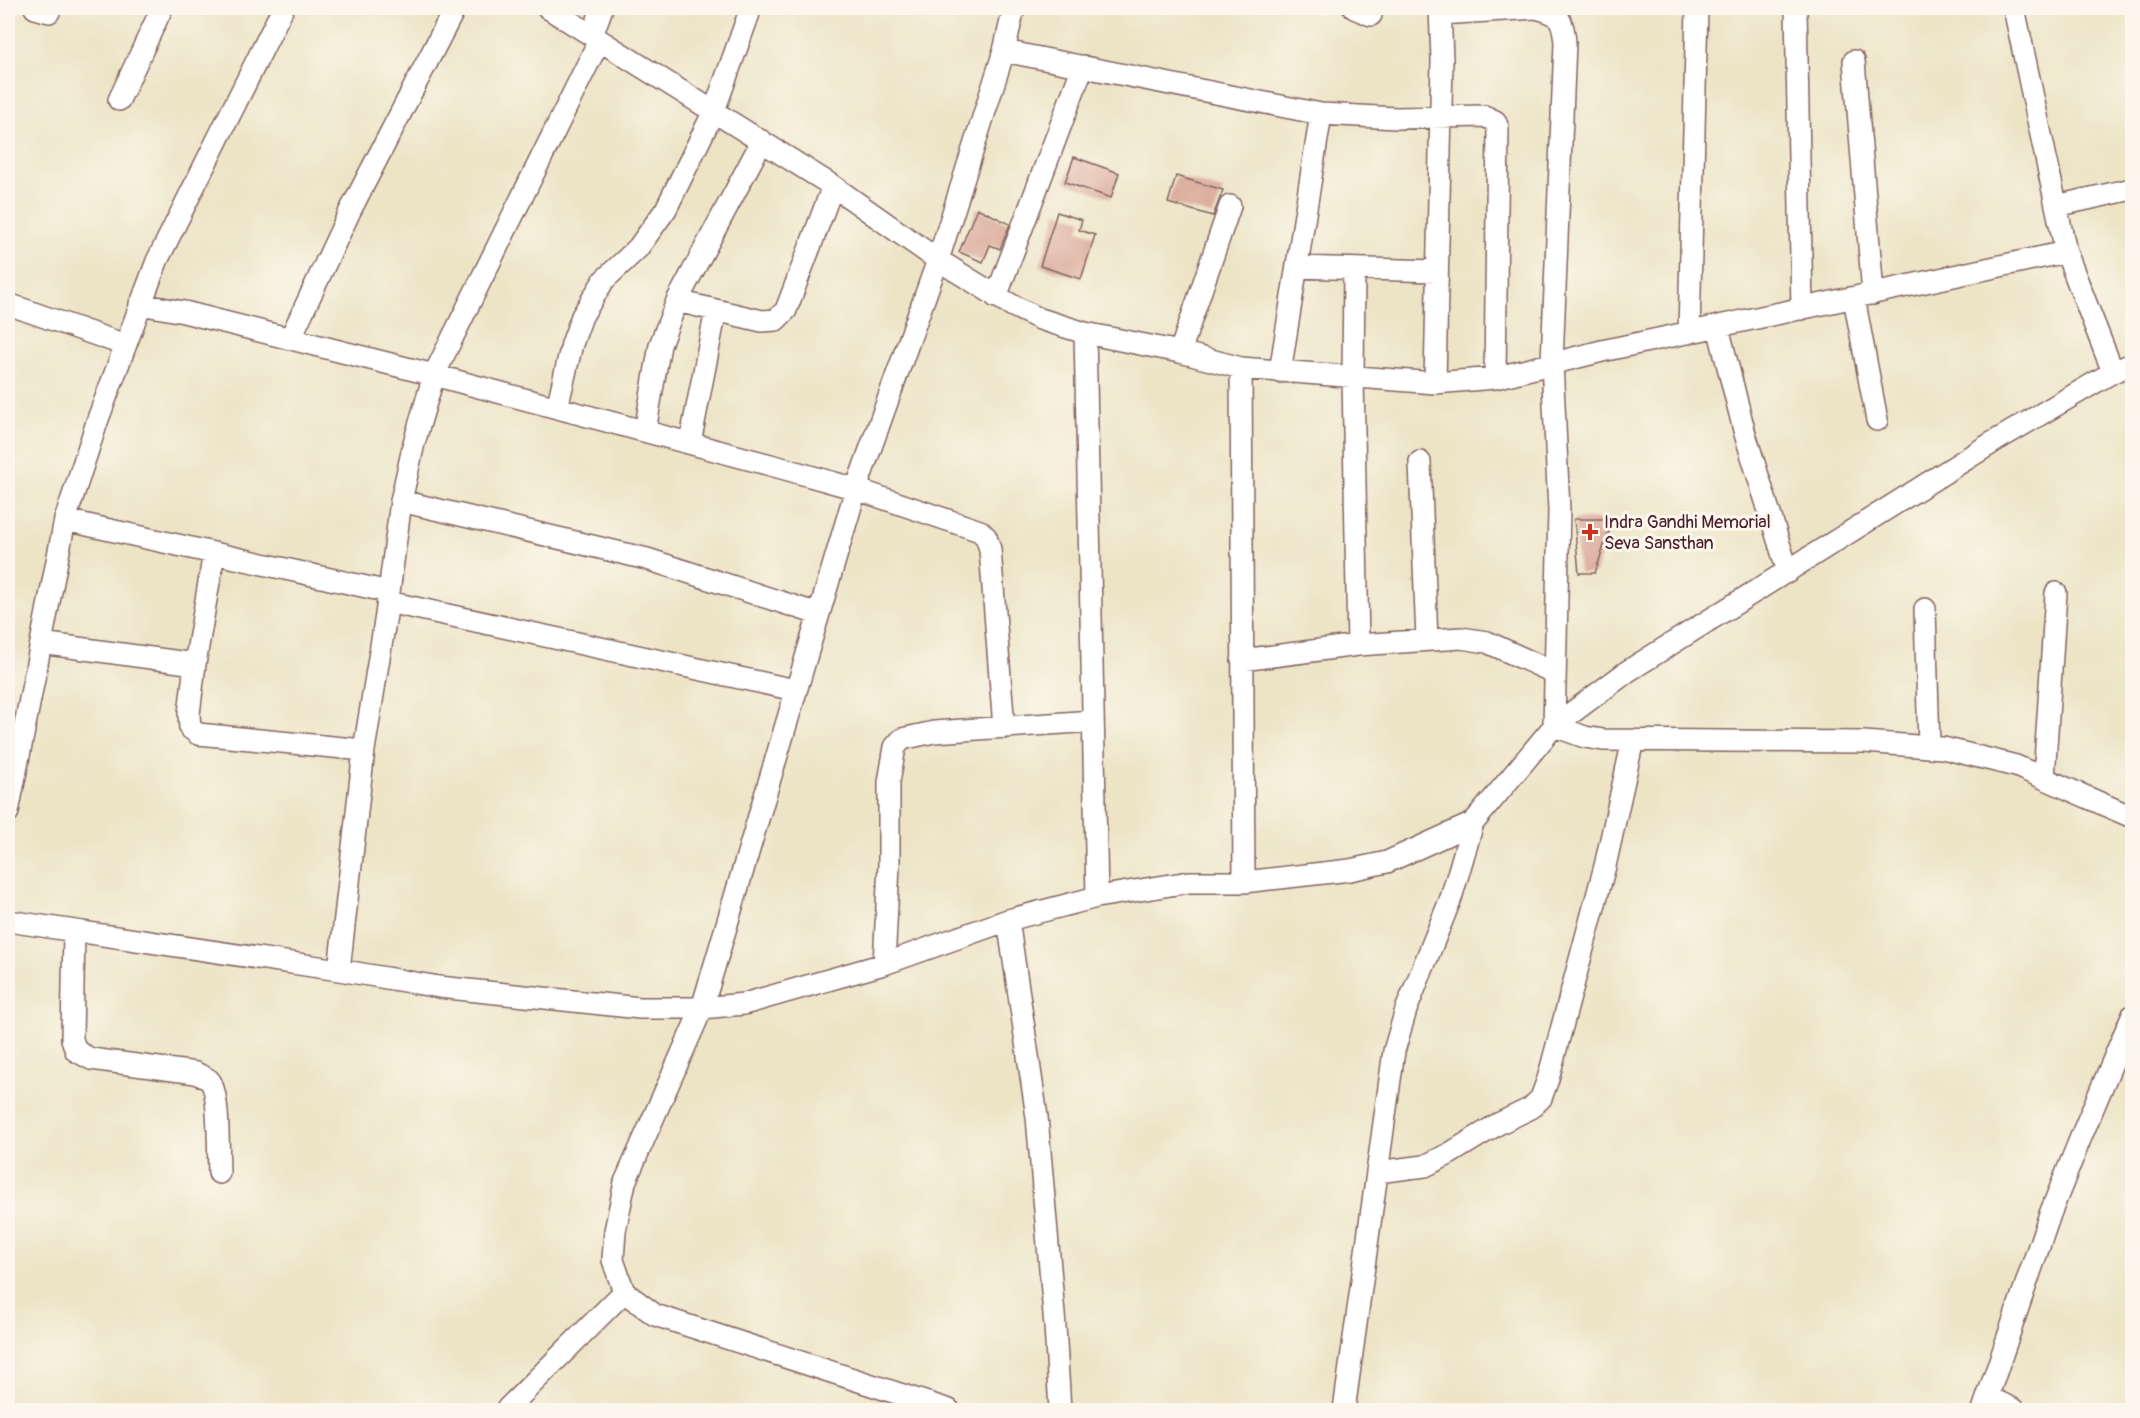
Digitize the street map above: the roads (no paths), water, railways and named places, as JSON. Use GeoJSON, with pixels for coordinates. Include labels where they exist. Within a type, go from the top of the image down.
{"type":"FeatureCollection","features":[{"type":"Feature","properties":{"kind":"street"},"geometry":{"type":"LineString","coordinates":[[119,99],[162,8]]}},
{"type":"Feature","properties":{"kind":"street"},"geometry":{"type":"LineString","coordinates":[[8,812],[65,520],[98,419],[140,304],[171,232],[283,8]]}},
{"type":"Feature","properties":{"kind":"street"},"geometry":{"type":"LineString","coordinates":[[290,339],[350,211],[454,8]]}},
{"type":"Feature","properties":{"kind":"street"},"geometry":{"type":"LineString","coordinates":[[548,8],[833,186],[938,260],[996,297],[1040,319],[1085,333],[1180,352],[1241,368],[1434,383],[1495,378],[1552,362],[2066,252]]}},
{"type":"Feature","properties":{"kind":"street"},"geometry":{"type":"LineString","coordinates":[[339,970],[364,750],[401,501],[414,443],[434,375],[595,38],[602,8]]}},
{"type":"Feature","properties":{"kind":"street"},"geometry":{"type":"LineString","coordinates":[[557,408],[572,344],[582,316],[604,280],[638,248],[666,208],[714,111],[751,8]]}},
{"type":"Feature","properties":{"kind":"street"},"geometry":{"type":"LineString","coordinates":[[949,1410],[655,1315],[624,1292],[613,1260],[615,1231],[624,1182],[702,1008],[856,489],[938,260],[1004,51],[1014,8]]}},
{"type":"Feature","properties":{"kind":"street"},"geometry":{"type":"LineString","coordinates":[[1434,383],[1440,11],[1535,8],[1551,11],[1564,27],[1565,43],[1552,362],[1559,510],[1554,726]]}},
{"type":"Feature","properties":{"kind":"street"},"geometry":{"type":"LineString","coordinates":[[1689,333],[1697,8]]}},
{"type":"Feature","properties":{"kind":"street"},"geometry":{"type":"LineString","coordinates":[[1796,8],[1802,309]]}},
{"type":"Feature","properties":{"kind":"street"},"geometry":{"type":"LineString","coordinates":[[2014,8],[2066,252],[2113,372]]}},
{"type":"Feature","properties":{"kind":"street"},"geometry":{"type":"LineString","coordinates":[[1004,51],[1321,114],[1397,118],[1484,116],[1495,121],[1498,128],[1495,378]]}},
{"type":"Feature","properties":{"kind":"street"},"geometry":{"type":"LineString","coordinates":[[1854,61],[1864,296],[1877,420]]}},
{"type":"Feature","properties":{"kind":"street"},"geometry":{"type":"LineString","coordinates":[[996,297],[1083,66]]}},
{"type":"Feature","properties":{"kind":"street"},"geometry":{"type":"LineString","coordinates":[[1280,372],[1321,114]]}},
{"type":"Feature","properties":{"kind":"street"},"geometry":{"type":"LineString","coordinates":[[645,431],[660,345],[677,301],[762,141]]}},
{"type":"Feature","properties":{"kind":"street"},"geometry":{"type":"LineString","coordinates":[[677,301],[762,321],[776,320],[786,310],[833,186]]}},
{"type":"Feature","properties":{"kind":"street"},"geometry":{"type":"LineString","coordinates":[[2056,206],[2133,189]]}},
{"type":"Feature","properties":{"kind":"street"},"geometry":{"type":"LineString","coordinates":[[1180,352],[1230,206]]}},
{"type":"Feature","properties":{"kind":"street"},"geometry":{"type":"LineString","coordinates":[[1297,267],[1437,271]]}},
{"type":"Feature","properties":{"kind":"street"},"geometry":{"type":"LineString","coordinates":[[1354,269],[1353,377],[1358,645]]}},
{"type":"Feature","properties":{"kind":"street"},"geometry":{"type":"LineString","coordinates":[[8,304],[125,345]]}},
{"type":"Feature","properties":{"kind":"street"},"geometry":{"type":"LineString","coordinates":[[140,304],[184,312],[434,375],[690,443],[856,489],[980,531],[986,537],[990,549],[1004,728]]}},
{"type":"Feature","properties":{"kind":"street"},"geometry":{"type":"LineString","coordinates":[[690,443],[716,310]]}},
{"type":"Feature","properties":{"kind":"street"},"geometry":{"type":"LineString","coordinates":[[1718,327],[1745,434],[1788,572]]}},
{"type":"Feature","properties":{"kind":"street"},"geometry":{"type":"LineString","coordinates":[[1085,333],[1097,897]]}},
{"type":"Feature","properties":{"kind":"street"},"geometry":{"type":"LineString","coordinates":[[1344,1410],[1394,1051],[1406,1010],[1451,898],[1473,823],[1554,726],[1628,671],[1995,441],[2113,372],[2133,364]]}},
{"type":"Feature","properties":{"kind":"street"},"geometry":{"type":"LineString","coordinates":[[1241,368],[1244,882]]}},
{"type":"Feature","properties":{"kind":"street"},"geometry":{"type":"LineString","coordinates":[[1420,462],[1427,640]]}},
{"type":"Feature","properties":{"kind":"street"},"geometry":{"type":"LineString","coordinates":[[401,501],[658,562],[818,614]]}},
{"type":"Feature","properties":{"kind":"street"},"geometry":{"type":"LineString","coordinates":[[65,520],[795,690]]}},
{"type":"Feature","properties":{"kind":"street"},"geometry":{"type":"LineString","coordinates":[[214,553],[195,664],[189,714],[190,728],[198,734],[364,750]]}},
{"type":"Feature","properties":{"kind":"street"},"geometry":{"type":"LineString","coordinates":[[2044,778],[2056,593]]}},
{"type":"Feature","properties":{"kind":"street"},"geometry":{"type":"LineString","coordinates":[[1925,609],[1929,747]]}},
{"type":"Feature","properties":{"kind":"street"},"geometry":{"type":"LineString","coordinates":[[1242,660],[1358,645],[1461,638],[1487,642],[1555,673]]}},
{"type":"Feature","properties":{"kind":"street"},"geometry":{"type":"LineString","coordinates":[[41,643],[195,664]]}},
{"type":"Feature","properties":{"kind":"street"},"geometry":{"type":"LineString","coordinates":[[884,964],[890,782],[895,747],[902,739],[934,732],[1093,721]]}},
{"type":"Feature","properties":{"kind":"street"},"geometry":{"type":"LineString","coordinates":[[1554,726],[1585,737],[1633,740],[1864,742],[1943,748],[2016,766],[2133,817]]}},
{"type":"Feature","properties":{"kind":"street"},"geometry":{"type":"LineString","coordinates":[[1377,1172],[1425,1166],[1498,1124],[1531,1108],[1541,1098],[1605,866],[1633,740]]}},
{"type":"Feature","properties":{"kind":"street"},"geometry":{"type":"LineString","coordinates":[[8,921],[439,987],[640,1008],[702,1008],[744,1005],[884,964],[1008,920],[1097,897],[1189,882],[1244,882],[1350,870],[1387,862],[1473,823]]}},
{"type":"Feature","properties":{"kind":"street"},"geometry":{"type":"LineString","coordinates":[[1008,920],[1037,1117],[1060,1410]]}},
{"type":"Feature","properties":{"kind":"street"},"geometry":{"type":"LineString","coordinates":[[74,932],[72,1039],[76,1051],[91,1059],[196,1073],[210,1080],[215,1090],[219,1173]]}},
{"type":"Feature","properties":{"kind":"street"},"geometry":{"type":"LineString","coordinates":[[2014,1410],[1986,1404],[2050,1214],[2133,1016]]}},
{"type":"Feature","properties":{"kind":"street"},"geometry":{"type":"LineString","coordinates":[[506,1410],[624,1292]]}},
{"type":"Feature","properties":{"kind":"place","name":"Indra Gandhi Memorial Seva Sansthan"},"geometry":{"type":"Point","coordinates":[1590,532]}}]}
